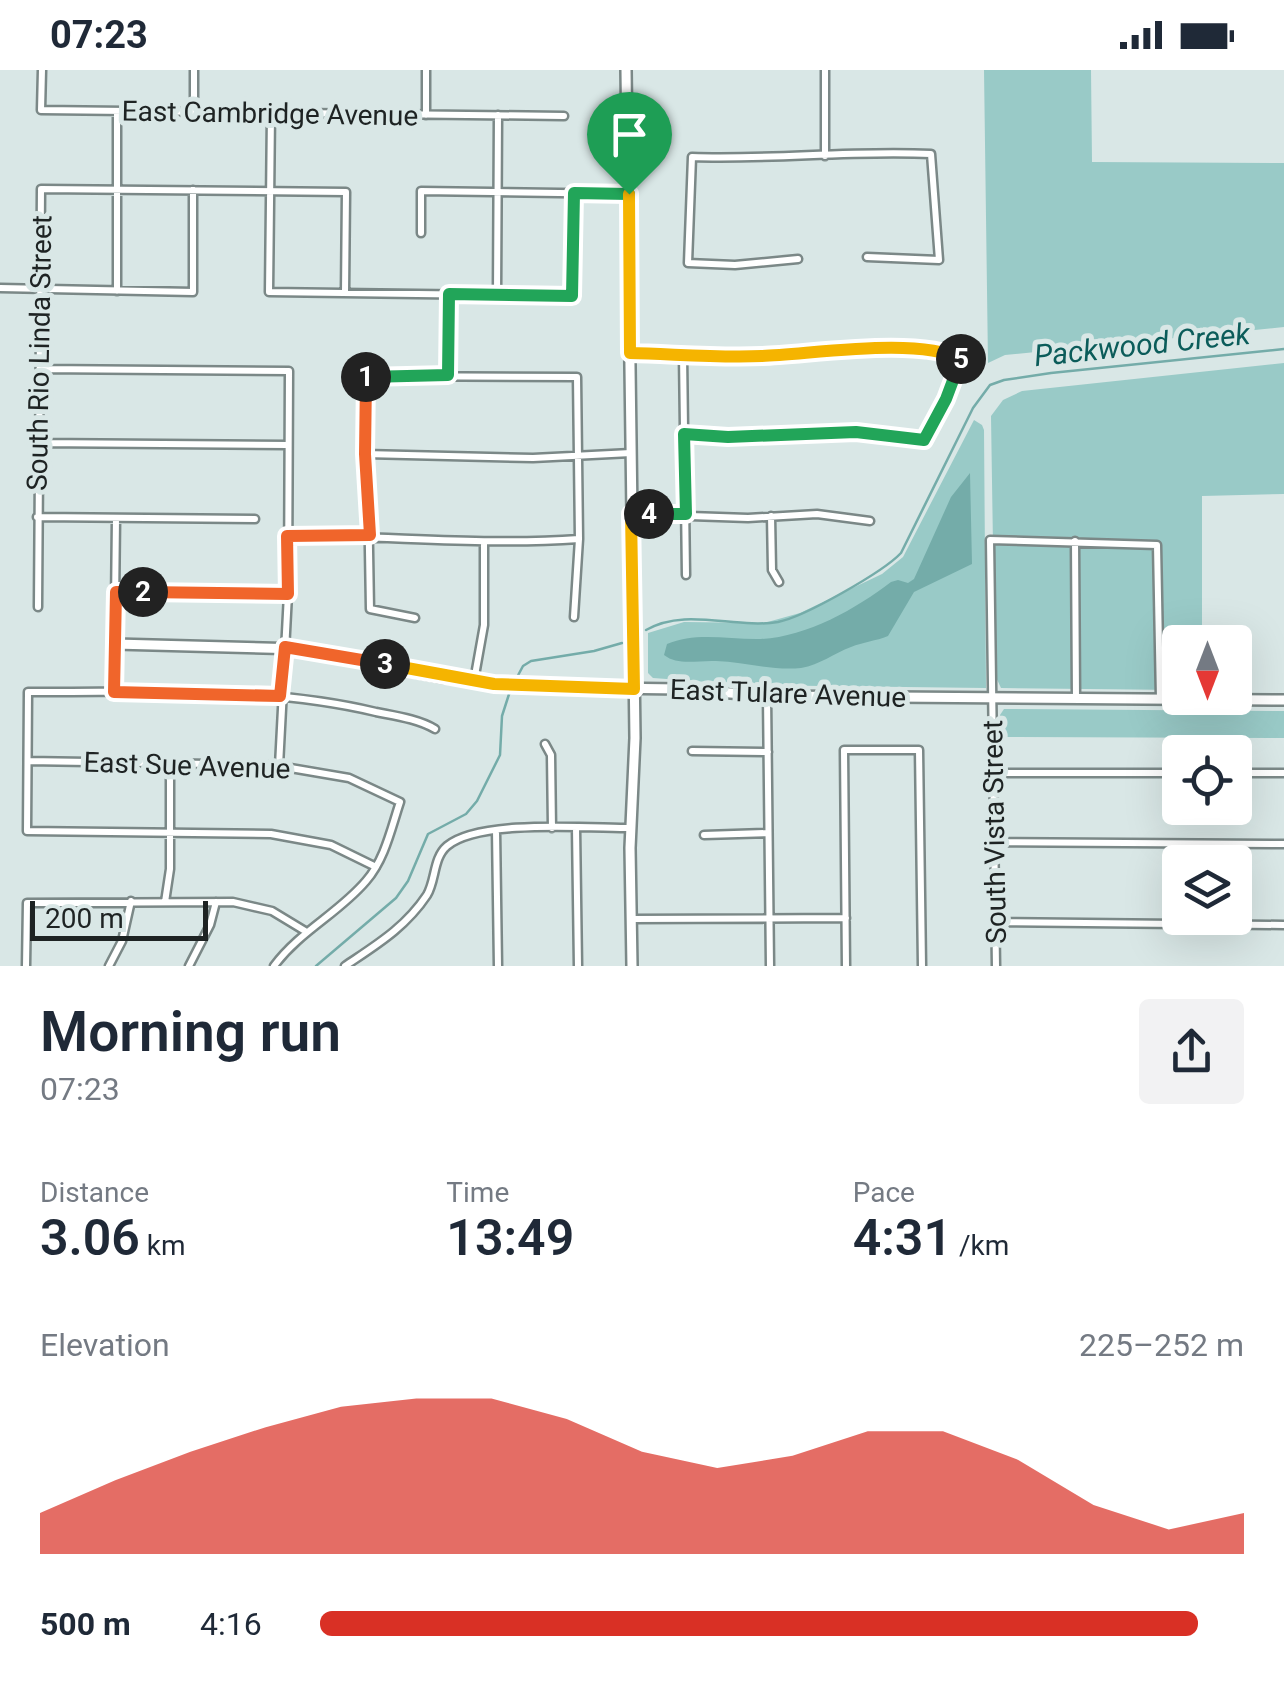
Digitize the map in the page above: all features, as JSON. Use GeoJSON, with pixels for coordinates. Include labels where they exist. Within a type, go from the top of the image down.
{"type":"FeatureCollection","features":[{"type":"Feature","properties":{"kind":"street","name":"East Cambridge Avenue"},"geometry":{"type":"LineString","coordinates":[[42,70],[41,110],[564,116]]}},
{"type":"Feature","properties":{"kind":"street"},"geometry":{"type":"LineString","coordinates":[[194,70],[194,112]]}},
{"type":"Feature","properties":{"kind":"street"},"geometry":{"type":"LineString","coordinates":[[426,70],[426,114]]}},
{"type":"Feature","properties":{"kind":"street"},"geometry":{"type":"LineString","coordinates":[[626,70],[635,781],[631,828],[632,966]]}},
{"type":"Feature","properties":{"kind":"street"},"geometry":{"type":"LineString","coordinates":[[825,70],[825,156]]}},
{"type":"Feature","properties":{"kind":"street"},"geometry":{"type":"LineString","coordinates":[[117,111],[117,291]]}},
{"type":"Feature","properties":{"kind":"street"},"geometry":{"type":"LineString","coordinates":[[270,113],[269,292],[572,296],[574,193]]}},
{"type":"Feature","properties":{"kind":"street"},"geometry":{"type":"LineString","coordinates":[[497,295],[498,116]]}},
{"type":"Feature","properties":{"kind":"street"},"geometry":{"type":"LineString","coordinates":[[798,259],[735,265],[688,263],[692,157],[931,154],[939,260],[866,257]]}},
{"type":"Feature","properties":{"kind":"street","name":"South Rio Linda Street"},"geometry":{"type":"LineString","coordinates":[[38,607],[41,189],[118,189]]}},
{"type":"Feature","properties":{"kind":"street"},"geometry":{"type":"LineString","coordinates":[[118,189],[346,192],[345,293]]}},
{"type":"Feature","properties":{"kind":"street"},"geometry":{"type":"LineString","coordinates":[[0,288],[193,292],[193,190]]}},
{"type":"Feature","properties":{"kind":"street"},"geometry":{"type":"LineString","coordinates":[[421,234],[421,192],[629,194]]}},
{"type":"Feature","properties":{"kind":"street"},"geometry":{"type":"LineString","coordinates":[[448,375],[449,294]]}},
{"type":"Feature","properties":{"kind":"street"},"geometry":{"type":"LineString","coordinates":[[630,353],[766,356],[872,349],[962,358],[924,440],[856,432],[742,437],[684,434]]}},
{"type":"Feature","properties":{"kind":"street"},"geometry":{"type":"LineString","coordinates":[[683,355],[686,575]]}},
{"type":"Feature","properties":{"kind":"street"},"geometry":{"type":"LineString","coordinates":[[40,368],[289,371],[288,594],[280,696],[280,766]]}},
{"type":"Feature","properties":{"kind":"street"},"geometry":{"type":"LineString","coordinates":[[415,618],[370,609],[366,376],[577,377],[579,539],[574,617]]}},
{"type":"Feature","properties":{"kind":"street"},"geometry":{"type":"LineString","coordinates":[[38,443],[288,445]]}},
{"type":"Feature","properties":{"kind":"street"},"geometry":{"type":"LineString","coordinates":[[365,454],[500,458],[630,454]]}},
{"type":"Feature","properties":{"kind":"street"},"geometry":{"type":"LineString","coordinates":[[631,514],[817,514],[870,521]]}},
{"type":"Feature","properties":{"kind":"street"},"geometry":{"type":"LineString","coordinates":[[771,516],[772,570],[779,582]]}},
{"type":"Feature","properties":{"kind":"street"},"geometry":{"type":"LineString","coordinates":[[37,517],[255,520]]}},
{"type":"Feature","properties":{"kind":"street"},"geometry":{"type":"LineString","coordinates":[[114,692],[116,518]]}},
{"type":"Feature","properties":{"kind":"street"},"geometry":{"type":"LineString","coordinates":[[287,536],[370,535],[484,542],[579,539]]}},
{"type":"Feature","properties":{"kind":"street","name":"South Vista Street"},"geometry":{"type":"LineString","coordinates":[[996,966],[990,540],[1075,541]]}},
{"type":"Feature","properties":{"kind":"street"},"geometry":{"type":"LineString","coordinates":[[1076,699],[1075,541],[1157,544],[1160,699]]}},
{"type":"Feature","properties":{"kind":"street"},"geometry":{"type":"LineString","coordinates":[[474,682],[486,595],[484,542]]}},
{"type":"Feature","properties":{"kind":"street"},"geometry":{"type":"LineString","coordinates":[[116,592],[288,594]]}},
{"type":"Feature","properties":{"kind":"street","name":"East Tulare Avenue"},"geometry":{"type":"LineString","coordinates":[[115,644],[285,647],[505,686],[767,696],[1284,700]]}},
{"type":"Feature","properties":{"kind":"street"},"geometry":{"type":"LineString","coordinates":[[274,966],[305,932],[365,883],[376,868],[331,845],[300,838],[27,831],[28,692],[280,696],[365,709],[426,723],[436,729]]}},
{"type":"Feature","properties":{"kind":"street"},"geometry":{"type":"LineString","coordinates":[[767,696],[770,966]]}},
{"type":"Feature","properties":{"kind":"street"},"geometry":{"type":"LineString","coordinates":[[545,744],[551,755],[552,828]]}},
{"type":"Feature","properties":{"kind":"street"},"geometry":{"type":"LineString","coordinates":[[692,750],[768,752]]}},
{"type":"Feature","properties":{"kind":"street"},"geometry":{"type":"LineString","coordinates":[[846,966],[844,750],[919,750],[922,966]]}},
{"type":"Feature","properties":{"kind":"street","name":"East Sue Avenue"},"geometry":{"type":"LineString","coordinates":[[28,761],[280,766],[349,778],[400,802],[376,868]]}},
{"type":"Feature","properties":{"kind":"street"},"geometry":{"type":"LineString","coordinates":[[165,902],[170,764]]}},
{"type":"Feature","properties":{"kind":"street"},"geometry":{"type":"LineString","coordinates":[[993,773],[1162,773]]}},
{"type":"Feature","properties":{"kind":"street"},"geometry":{"type":"LineString","coordinates":[[1252,773],[1284,774]]}},
{"type":"Feature","properties":{"kind":"street"},"geometry":{"type":"LineString","coordinates":[[576,828],[578,966]]}},
{"type":"Feature","properties":{"kind":"street"},"geometry":{"type":"LineString","coordinates":[[345,966],[384,941],[410,918],[428,893],[445,848],[455,841],[496,830],[631,828]]}},
{"type":"Feature","properties":{"kind":"street"},"geometry":{"type":"LineString","coordinates":[[496,830],[498,966]]}},
{"type":"Feature","properties":{"kind":"street"},"geometry":{"type":"LineString","coordinates":[[704,834],[768,834]]}},
{"type":"Feature","properties":{"kind":"street"},"geometry":{"type":"LineString","coordinates":[[994,842],[1284,844]]}},
{"type":"Feature","properties":{"kind":"street"},"geometry":{"type":"LineString","coordinates":[[109,966],[122,941],[131,901]]}},
{"type":"Feature","properties":{"kind":"street"},"geometry":{"type":"LineString","coordinates":[[189,966],[210,925],[216,902]]}},
{"type":"Feature","properties":{"kind":"street"},"geometry":{"type":"LineString","coordinates":[[26,966],[27,903],[233,902],[272,912],[305,932]]}},
{"type":"Feature","properties":{"kind":"street"},"geometry":{"type":"LineString","coordinates":[[631,919],[846,918]]}},
{"type":"Feature","properties":{"kind":"street"},"geometry":{"type":"LineString","coordinates":[[995,922],[1284,925]]}},
{"type":"Feature","properties":{"kind":"shaded area"},"geometry":{"type":"Polygon","coordinates":[[[984,70],[1091,70],[1092,162],[1284,163],[1284,327],[1005,355],[988,363],[984,70]]]}},
{"type":"Feature","properties":{"kind":"shaded area"},"geometry":{"type":"Polygon","coordinates":[[[1284,363],[1284,494],[1202,496],[1202,625],[1162,625],[1162,690],[1001,688],[995,675],[991,416],[1003,400],[1022,391],[1284,363]]]}},
{"type":"Feature","properties":{"kind":"shaded area"},"geometry":{"type":"Polygon","coordinates":[[[974,420],[984,430],[986,688],[748,685],[653,678],[648,673],[648,633],[684,622],[764,623],[800,613],[882,574],[903,557],[974,420]]]}},
{"type":"Feature","properties":{"kind":"shaded area"},"geometry":{"type":"Polygon","coordinates":[[[970,473],[972,564],[914,592],[888,636],[801,668],[682,661],[664,655],[667,644],[678,640],[761,639],[795,633],[846,611],[891,582],[908,583],[914,579],[951,497],[970,473]]]}},
{"type":"Feature","properties":{"kind":"shaded area"},"geometry":{"type":"Polygon","coordinates":[[[1004,709],[1162,710],[1162,715],[1284,711],[1284,738],[1000,737],[1000,715],[1004,709]]]}},
{"type":"Feature","properties":{"kind":"waterway","name":"Packwood Creek"},"geometry":{"type":"LineString","coordinates":[[646,630],[677,620],[778,622],[824,603],[878,571],[901,553],[973,408],[990,385],[1051,373],[1284,349]]}},
{"type":"Feature","properties":{"kind":"waterway","name":"Packwood Creek"},"geometry":{"type":"LineString","coordinates":[[515,681],[523,666],[531,661],[622,643]]}},
{"type":"Feature","properties":{"kind":"waterway","name":"Packwood Creek"},"geometry":{"type":"LineString","coordinates":[[316,966],[396,898],[408,881],[428,834],[466,814],[477,801],[500,755],[502,716],[511,688]]}},
{"type":"Feature","properties":{"kind":"route"},"geometry":{"type":"LineString","coordinates":[[574,193],[629,194],[630,353],[718,357],[889,349],[962,358],[924,440],[856,432],[728,437],[684,434],[686,514],[631,514],[634,689],[481,683],[285,647],[280,696],[114,692],[116,592],[288,594],[287,536],[370,535],[364,416],[366,376],[448,375],[449,294],[572,296],[574,193]]}}]}
